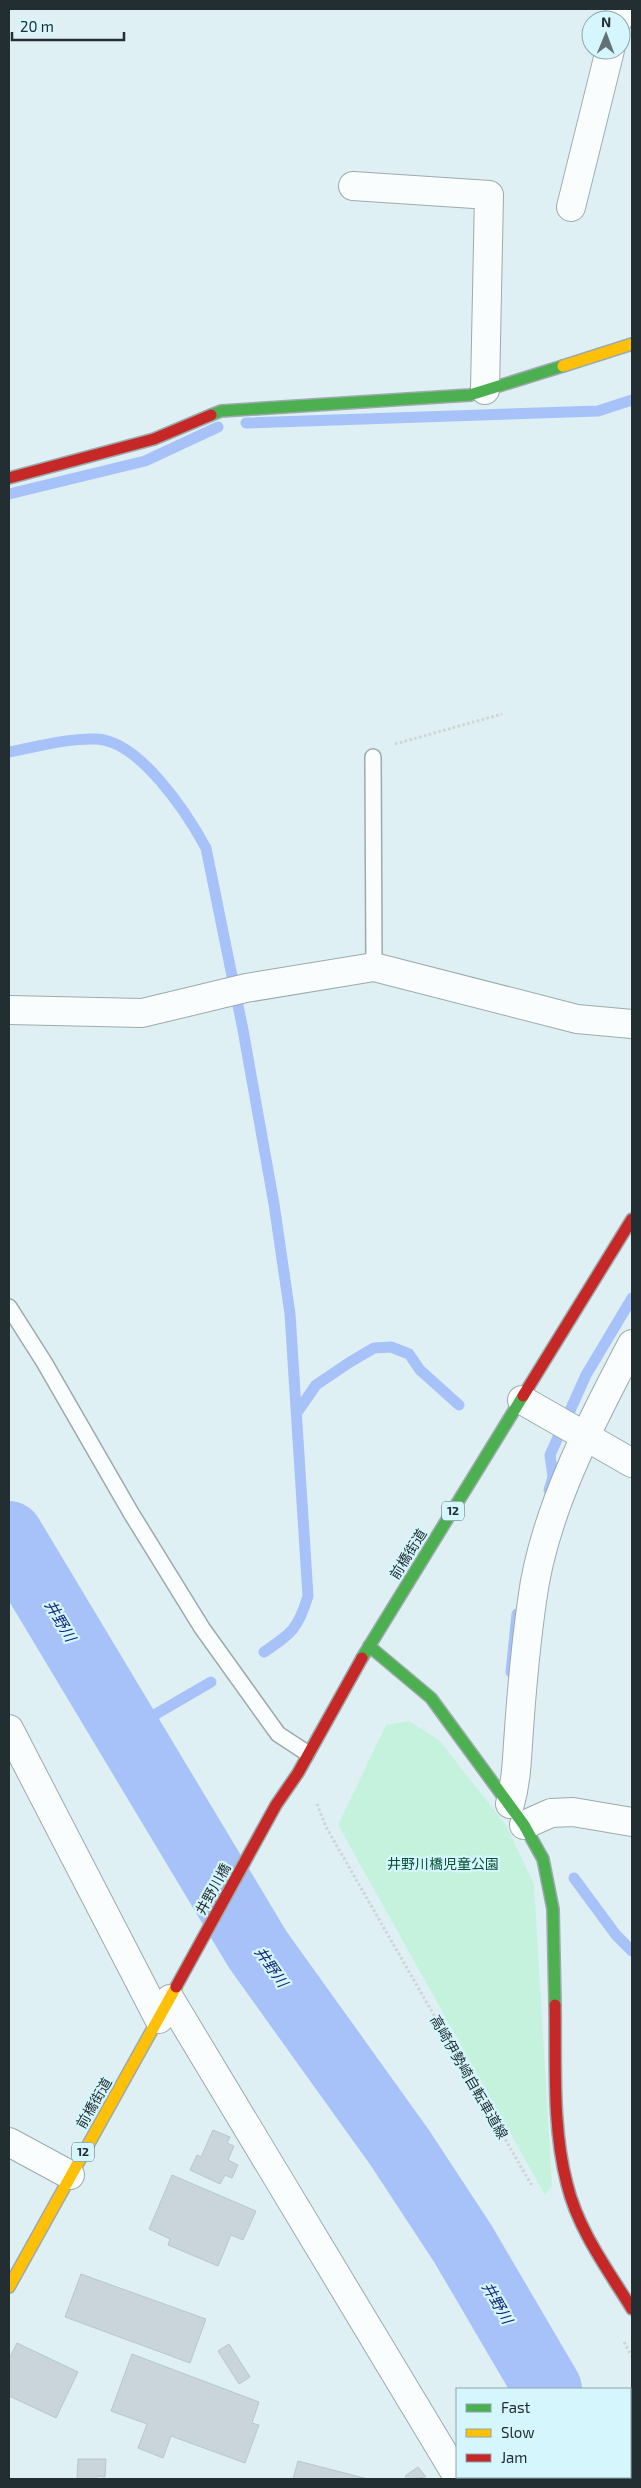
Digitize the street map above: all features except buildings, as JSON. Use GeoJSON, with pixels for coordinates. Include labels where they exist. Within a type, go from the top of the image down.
{"type":"FeatureCollection","features":[{"type":"Feature","properties":{"kind":"street"},"geometry":{"type":"LineString","coordinates":[[571,207],[608,60]]}},
{"type":"Feature","properties":{"kind":"street"},"geometry":{"type":"LineString","coordinates":[[353,186],[488,195],[485,390]]}},
{"type":"Feature","properties":{"kind":"street"},"geometry":{"type":"LineString","coordinates":[[9,478],[154,439],[221,411],[470,395],[632,344]]}},
{"type":"Feature","properties":{"kind":"street"},"geometry":{"type":"LineString","coordinates":[[9,1010],[142,1013],[246,988],[374,967],[577,1019],[632,1024]]}},
{"type":"Feature","properties":{"kind":"street","name":"前橋街道"},"geometry":{"type":"LineString","coordinates":[[276,1805],[298,1772],[369,1646],[632,1219]]}},
{"type":"Feature","properties":{"kind":"street"},"geometry":{"type":"LineString","coordinates":[[517,1815],[518,1731],[532,1599],[544,1541],[585,1437],[632,1344]]}},
{"type":"Feature","properties":{"kind":"street"},"geometry":{"type":"LineString","coordinates":[[522,1400],[632,1463]]}},
{"type":"Feature","properties":{"kind":"street"},"geometry":{"type":"LineString","coordinates":[[369,1646],[431,1698],[517,1815],[543,1859],[553,1909],[558,2131],[567,2185],[587,2236],[632,2309]]}},
{"type":"Feature","properties":{"kind":"street"},"geometry":{"type":"LineString","coordinates":[[9,1729],[169,2002],[414,2409],[456,2474]]}},
{"type":"Feature","properties":{"kind":"street","name":"井野川橋"},"geometry":{"type":"LineString","coordinates":[[169,2002],[276,1805]]}},
{"type":"Feature","properties":{"kind":"street"},"geometry":{"type":"LineString","coordinates":[[517,1815],[573,1812],[632,1822]]}},
{"type":"Feature","properties":{"kind":"street","name":"前橋街道"},"geometry":{"type":"LineString","coordinates":[[9,2286],[169,2002]]}},
{"type":"Feature","properties":{"kind":"street"},"geometry":{"type":"LineString","coordinates":[[9,2142],[70,2175]]}},
{"type":"Feature","properties":{"kind":"lane"},"geometry":{"type":"LineString","coordinates":[[373,757],[374,967]]}},
{"type":"Feature","properties":{"kind":"lane"},"geometry":{"type":"LineString","coordinates":[[9,1307],[44,1362],[131,1513],[202,1628],[278,1734],[307,1753]]}},
{"type":"Feature","properties":{"kind":"path"},"geometry":{"type":"LineString","coordinates":[[373,757],[388,746],[502,714]]}},
{"type":"Feature","properties":{"kind":"path","name":"高崎伊勢崎自転車道線"},"geometry":{"type":"LineString","coordinates":[[317,1802],[326,1827],[535,2192]]}},
{"type":"Feature","properties":{"kind":"path"},"geometry":{"type":"LineString","coordinates":[[623,2340],[632,2357]]}},
{"type":"Feature","properties":{"kind":"green space","name":"井野川橋児童公園"},"geometry":{"type":"Polygon","coordinates":[[[409,1721],[439,1740],[506,1825],[534,1884],[552,2186],[545,2195],[338,1825],[386,1725],[409,1721]]]}},
{"type":"Feature","properties":{"kind":"waterway"},"geometry":{"type":"LineString","coordinates":[[246,423],[598,411],[632,400]]}},
{"type":"Feature","properties":{"kind":"waterway"},"geometry":{"type":"LineString","coordinates":[[9,494],[145,461],[218,427]]}},
{"type":"Feature","properties":{"kind":"waterway"},"geometry":{"type":"LineString","coordinates":[[9,752],[52,743],[85,739],[96,739],[112,743],[129,752],[160,781],[187,816],[206,848],[243,1030],[274,1204],[290,1314],[308,1596],[301,1616],[293,1629],[288,1635],[264,1652]]}},
{"type":"Feature","properties":{"kind":"waterway"},"geometry":{"type":"LineString","coordinates":[[549,1490],[553,1477],[550,1455],[586,1375],[632,1298]]}},
{"type":"Feature","properties":{"kind":"waterway"},"geometry":{"type":"LineString","coordinates":[[298,1411],[316,1385],[374,1348],[391,1347],[409,1354],[420,1370],[459,1405]]}},
{"type":"Feature","properties":{"kind":"waterway","name":"井野川"},"geometry":{"type":"LineString","coordinates":[[9,1535],[258,1950],[400,2148],[463,2244],[547,2388]]}},
{"type":"Feature","properties":{"kind":"waterway"},"geometry":{"type":"LineString","coordinates":[[511,1672],[517,1614]]}},
{"type":"Feature","properties":{"kind":"waterway"},"geometry":{"type":"LineString","coordinates":[[125,1732],[211,1682]]}},
{"type":"Feature","properties":{"kind":"waterway"},"geometry":{"type":"LineString","coordinates":[[574,1878],[616,1935],[632,1951]]}},
{"type":"Feature","properties":{"kind":"traffic: fast"},"geometry":{"type":"LineString","coordinates":[[211,415],[221,411],[470,395],[563,366]]}},
{"type":"Feature","properties":{"kind":"traffic: fast"},"geometry":{"type":"LineString","coordinates":[[362,1658],[523,1396]]}},
{"type":"Feature","properties":{"kind":"traffic: fast"},"geometry":{"type":"LineString","coordinates":[[369,1646],[431,1698],[524,1825],[543,1859],[553,1909],[555,2005]]}},
{"type":"Feature","properties":{"kind":"traffic: slow"},"geometry":{"type":"LineString","coordinates":[[563,366],[632,344]]}},
{"type":"Feature","properties":{"kind":"traffic: slow"},"geometry":{"type":"LineString","coordinates":[[9,2287],[176,1987]]}},
{"type":"Feature","properties":{"kind":"traffic: jam"},"geometry":{"type":"LineString","coordinates":[[9,478],[154,439],[211,415]]}},
{"type":"Feature","properties":{"kind":"traffic: jam"},"geometry":{"type":"LineString","coordinates":[[523,1396],[632,1219]]}},
{"type":"Feature","properties":{"kind":"traffic: jam"},"geometry":{"type":"LineString","coordinates":[[176,1987],[276,1805],[298,1773],[362,1658]]}},
{"type":"Feature","properties":{"kind":"traffic: jam"},"geometry":{"type":"LineString","coordinates":[[555,2005],[557,2118],[562,2162],[567,2184],[578,2217],[586,2233],[632,2309]]}}]}
